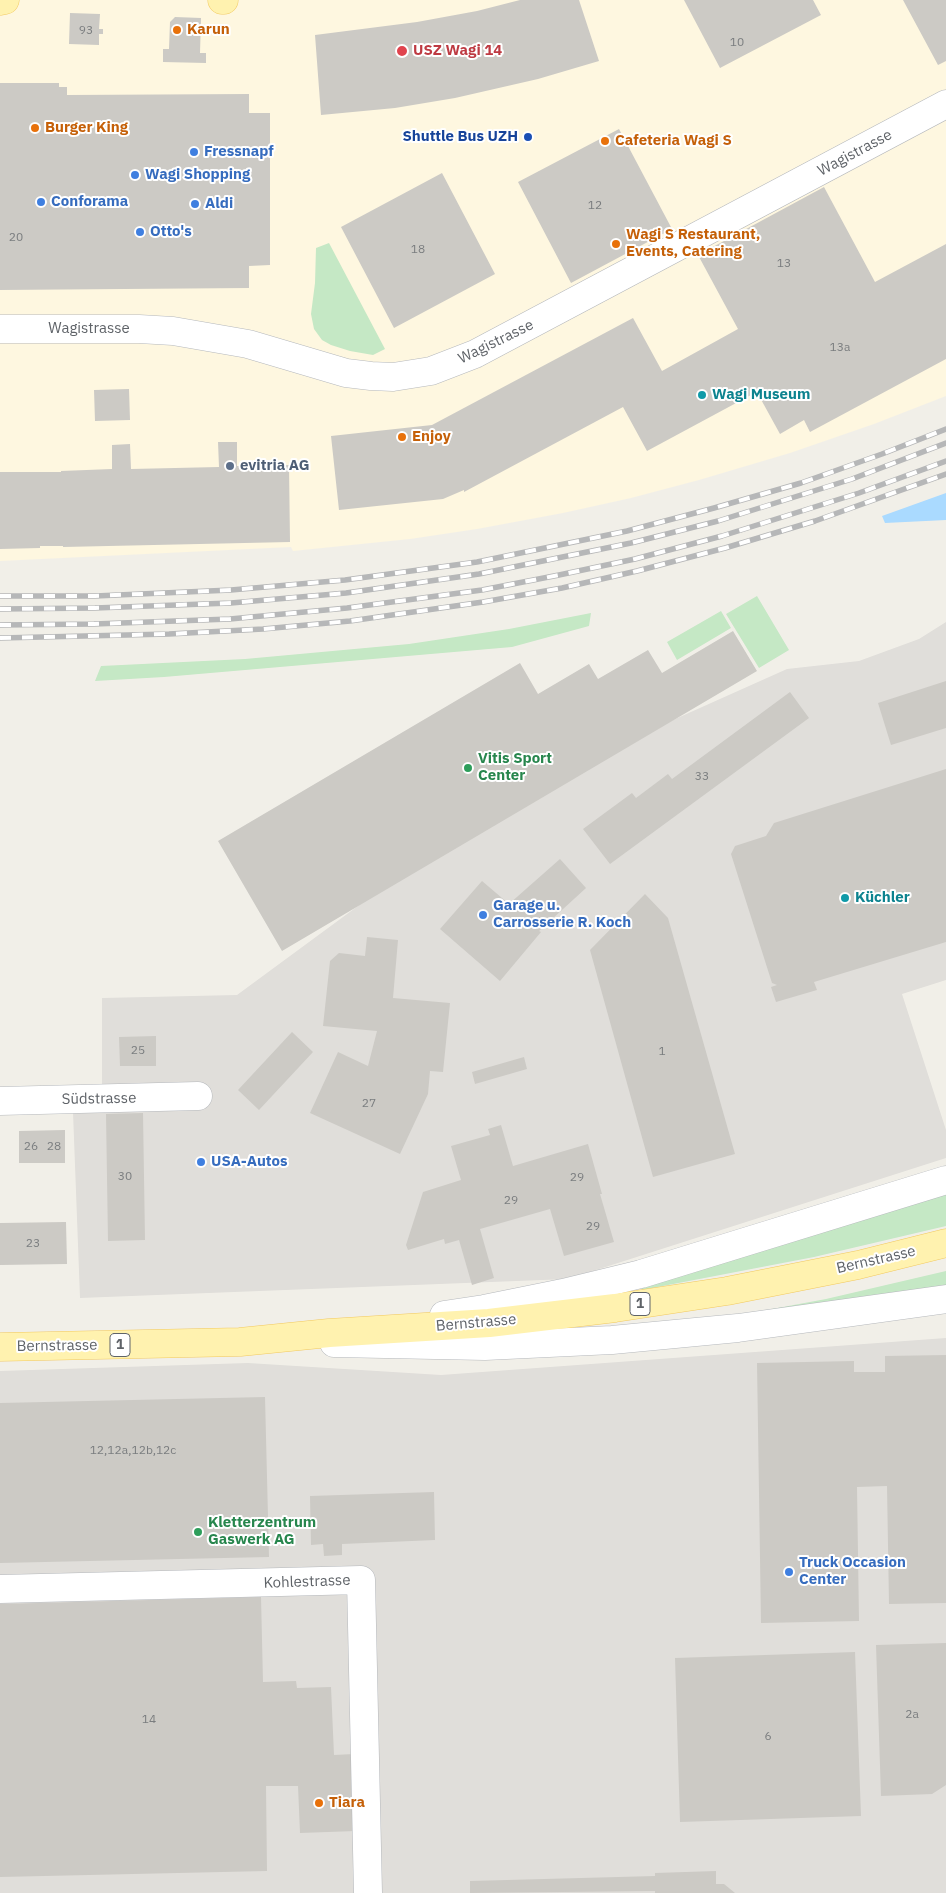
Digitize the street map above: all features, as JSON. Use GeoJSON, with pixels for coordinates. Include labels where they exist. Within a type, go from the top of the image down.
{"type":"FeatureCollection","features":[{"type":"Feature","properties":{"kind":"main road"},"geometry":{"type":"LineString","coordinates":[[0,1],[5,0]]}},
{"type":"Feature","properties":{"kind":"main road","name":"Bernstrasse"},"geometry":{"type":"LineString","coordinates":[[0,1348],[240,1342],[329,1333],[489,1323],[615,1308],[727,1290],[858,1265],[946,1242]]}},
{"type":"Feature","properties":{"kind":"street","name":"Wagistrasse"},"geometry":{"type":"LineString","coordinates":[[0,329],[139,329],[172,331],[248,344],[346,372],[371,376],[393,377],[431,371],[461,360],[500,341],[946,104]]}},
{"type":"Feature","properties":{"kind":"street","name":"Südstrasse"},"geometry":{"type":"LineString","coordinates":[[0,1101],[198,1096]]}},
{"type":"Feature","properties":{"kind":"street"},"geometry":{"type":"LineString","coordinates":[[329,1333],[484,1309],[563,1293],[641,1274],[946,1180]]}},
{"type":"Feature","properties":{"kind":"street"},"geometry":{"type":"LineString","coordinates":[[240,1342],[485,1346],[612,1340],[738,1328],[946,1299]]}},
{"type":"Feature","properties":{"kind":"street","name":"Kohlestrasse"},"geometry":{"type":"LineString","coordinates":[[0,1589],[361,1580],[368,1893]]}},
{"type":"Feature","properties":{"kind":"shaded area"},"geometry":{"type":"Polygon","coordinates":[[[0,0],[946,0],[946,396],[874,424],[790,453],[699,480],[631,498],[477,529],[410,539],[293,551],[291,547],[0,561],[0,0]]]}},
{"type":"Feature","properties":{"kind":"shaded area"},"geometry":{"type":"Polygon","coordinates":[[[946,622],[946,980],[902,994],[946,1130],[946,1158],[568,1279],[80,1298],[73,1112],[102,1085],[102,998],[237,995],[377,892],[673,720],[787,669],[859,661],[919,639],[946,622]]]}},
{"type":"Feature","properties":{"kind":"shaded area"},"geometry":{"type":"Polygon","coordinates":[[[946,1338],[946,1893],[0,1893],[0,1371],[248,1363],[441,1375],[946,1338]]]}},
{"type":"Feature","properties":{"kind":"green space"},"geometry":{"type":"Polygon","coordinates":[[[329,243],[385,349],[373,355],[331,345],[322,340],[314,329],[311,314],[315,283],[316,248],[329,243]]]}},
{"type":"Feature","properties":{"kind":"green space"},"geometry":{"type":"Polygon","coordinates":[[[757,596],[789,650],[759,668],[726,614],[757,596]]]}},
{"type":"Feature","properties":{"kind":"green space"},"geometry":{"type":"Polygon","coordinates":[[[721,611],[731,628],[677,660],[667,642],[721,611]]]}},
{"type":"Feature","properties":{"kind":"green space"},"geometry":{"type":"Polygon","coordinates":[[[591,613],[589,626],[512,647],[164,677],[95,681],[101,666],[245,659],[409,644],[509,629],[591,613]]]}},
{"type":"Feature","properties":{"kind":"green space"},"geometry":{"type":"Polygon","coordinates":[[[946,1189],[946,1226],[814,1257],[642,1290],[641,1284],[946,1189]]]}},
{"type":"Feature","properties":{"kind":"green space"},"geometry":{"type":"Polygon","coordinates":[[[946,1271],[946,1292],[718,1319],[826,1299],[946,1271]]]}},
{"type":"Feature","properties":{"kind":"water"},"geometry":{"type":"Polygon","coordinates":[[[946,493],[946,520],[885,523],[882,516],[946,493]]]}},
{"type":"Feature","properties":{"kind":"building"},"geometry":{"type":"Polygon","coordinates":[[[520,0],[579,0],[599,61],[538,79],[455,98],[395,108],[321,115],[315,35],[417,22],[477,11],[520,0]]]}},
{"type":"Feature","properties":{"kind":"building"},"geometry":{"type":"Polygon","coordinates":[[[684,0],[813,0],[821,15],[720,68],[684,0]]]}},
{"type":"Feature","properties":{"kind":"building"},"geometry":{"type":"Polygon","coordinates":[[[903,0],[946,0],[946,61],[938,65],[903,0]]]}},
{"type":"Feature","properties":{"kind":"building"},"geometry":{"type":"Polygon","coordinates":[[[70,13],[100,14],[99,29],[103,29],[103,34],[99,34],[99,45],[69,44],[70,13]]]}},
{"type":"Feature","properties":{"kind":"building"},"geometry":{"type":"Polygon","coordinates":[[[175,17],[201,18],[200,53],[206,53],[206,63],[163,62],[163,49],[169,49],[170,22],[175,17]]]}},
{"type":"Feature","properties":{"kind":"building","name":"Wagi Shopping"},"geometry":{"type":"Polygon","coordinates":[[[0,83],[59,83],[59,87],[67,87],[67,95],[249,94],[249,113],[270,113],[270,265],[249,266],[249,288],[0,290],[0,83]]]}},
{"type":"Feature","properties":{"kind":"building"},"geometry":{"type":"Polygon","coordinates":[[[619,129],[672,229],[571,283],[518,182],[619,129]]]}},
{"type":"Feature","properties":{"kind":"building"},"geometry":{"type":"Polygon","coordinates":[[[442,173],[495,274],[394,328],[341,227],[442,173]]]}},
{"type":"Feature","properties":{"kind":"building"},"geometry":{"type":"Polygon","coordinates":[[[824,187],[875,282],[946,244],[946,359],[810,432],[804,420],[780,434],[758,394],[752,397],[751,395],[647,451],[623,407],[464,492],[464,490],[443,499],[339,510],[331,436],[432,425],[633,318],[662,371],[738,329],[698,255],[824,187]]]}},
{"type":"Feature","properties":{"kind":"building"},"geometry":{"type":"Polygon","coordinates":[[[129,389],[130,420],[95,421],[94,390],[129,389]]]}},
{"type":"Feature","properties":{"kind":"building"},"geometry":{"type":"Polygon","coordinates":[[[218,442],[237,442],[237,466],[289,465],[290,542],[40,546],[40,548],[0,549],[0,472],[61,472],[112,469],[112,445],[130,444],[131,469],[219,467],[218,442]]]}},
{"type":"Feature","properties":{"kind":"building","name":"Vitis Sport Center"},"geometry":{"type":"Polygon","coordinates":[[[733,631],[757,671],[282,951],[218,841],[520,663],[538,694],[589,664],[598,679],[648,650],[662,673],[733,631]]]}},
{"type":"Feature","properties":{"kind":"building"},"geometry":{"type":"Polygon","coordinates":[[[946,681],[946,728],[891,745],[878,703],[946,681]]]}},
{"type":"Feature","properties":{"kind":"building"},"geometry":{"type":"Polygon","coordinates":[[[790,692],[809,718],[610,864],[583,829],[632,793],[636,798],[668,774],[672,779],[790,692]]]}},
{"type":"Feature","properties":{"kind":"building","name":"Küchler"},"geometry":{"type":"Polygon","coordinates":[[[946,769],[946,942],[814,982],[817,990],[776,1002],[771,987],[777,985],[772,983],[731,854],[735,846],[766,836],[774,823],[946,769]]]}},
{"type":"Feature","properties":{"kind":"building"},"geometry":{"type":"Polygon","coordinates":[[[560,859],[586,888],[539,931],[541,932],[500,981],[440,929],[482,881],[509,904],[560,859]]]}},
{"type":"Feature","properties":{"kind":"building"},"geometry":{"type":"Polygon","coordinates":[[[645,894],[668,918],[735,1154],[653,1177],[590,950],[645,894]]]}},
{"type":"Feature","properties":{"kind":"building"},"geometry":{"type":"Polygon","coordinates":[[[367,937],[398,940],[393,998],[450,1003],[443,1072],[430,1071],[428,1094],[400,1154],[310,1113],[338,1052],[368,1066],[377,1031],[323,1026],[330,961],[339,953],[365,956],[367,937]]]}},
{"type":"Feature","properties":{"kind":"building"},"geometry":{"type":"Polygon","coordinates":[[[292,1032],[313,1052],[259,1110],[238,1090],[292,1032]]]}},
{"type":"Feature","properties":{"kind":"building"},"geometry":{"type":"Polygon","coordinates":[[[156,1036],[156,1066],[120,1066],[119,1037],[156,1036]]]}},
{"type":"Feature","properties":{"kind":"building"},"geometry":{"type":"Polygon","coordinates":[[[524,1057],[527,1069],[475,1084],[472,1072],[524,1057]]]}},
{"type":"Feature","properties":{"kind":"building"},"geometry":{"type":"Polygon","coordinates":[[[143,1113],[145,1240],[108,1241],[106,1114],[143,1113]]]}},
{"type":"Feature","properties":{"kind":"building"},"geometry":{"type":"Polygon","coordinates":[[[501,1125],[513,1166],[588,1144],[614,1242],[564,1256],[550,1209],[480,1229],[494,1278],[472,1285],[459,1240],[445,1244],[444,1239],[408,1250],[406,1245],[423,1192],[461,1180],[451,1146],[490,1135],[488,1129],[501,1125]]]}},
{"type":"Feature","properties":{"kind":"building"},"geometry":{"type":"Polygon","coordinates":[[[65,1130],[65,1163],[19,1163],[19,1131],[65,1130]]]}},
{"type":"Feature","properties":{"kind":"building"},"geometry":{"type":"Polygon","coordinates":[[[66,1222],[67,1264],[0,1265],[0,1223],[66,1222]]]}},
{"type":"Feature","properties":{"kind":"building"},"geometry":{"type":"Polygon","coordinates":[[[946,1355],[946,1603],[889,1604],[887,1486],[857,1487],[859,1621],[761,1623],[757,1363],[854,1361],[854,1372],[885,1372],[885,1356],[946,1355]]]}},
{"type":"Feature","properties":{"kind":"building"},"geometry":{"type":"Polygon","coordinates":[[[265,1397],[269,1557],[0,1563],[0,1403],[265,1397]]]}},
{"type":"Feature","properties":{"kind":"building"},"geometry":{"type":"Polygon","coordinates":[[[434,1492],[435,1540],[342,1544],[342,1555],[324,1556],[323,1544],[311,1545],[310,1496],[434,1492]]]}},
{"type":"Feature","properties":{"kind":"building"},"geometry":{"type":"Polygon","coordinates":[[[261,1597],[263,1682],[296,1681],[297,1688],[331,1687],[334,1755],[354,1754],[356,1831],[300,1833],[298,1786],[266,1786],[267,1871],[0,1877],[0,1604],[261,1597]]]}},
{"type":"Feature","properties":{"kind":"building"},"geometry":{"type":"Polygon","coordinates":[[[946,1643],[946,1785],[932,1794],[881,1796],[876,1645],[946,1643]]]}},
{"type":"Feature","properties":{"kind":"building"},"geometry":{"type":"Polygon","coordinates":[[[855,1652],[861,1816],[680,1822],[675,1658],[855,1652]]]}},
{"type":"Feature","properties":{"kind":"building"},"geometry":{"type":"Polygon","coordinates":[[[716,1871],[716,1884],[724,1884],[735,1893],[655,1893],[655,1891],[470,1893],[470,1881],[655,1876],[655,1873],[716,1871]]]}},
{"type":"Feature","properties":{"kind":"railway"},"geometry":{"type":"LineString","coordinates":[[0,596],[95,596],[231,590],[345,580],[477,562],[627,531],[714,508],[801,483],[946,429]]}},
{"type":"Feature","properties":{"kind":"railway"},"geometry":{"type":"LineString","coordinates":[[0,609],[231,603],[346,593],[479,574],[631,543],[718,521],[852,479],[946,443]]}},
{"type":"Feature","properties":{"kind":"railway"},"geometry":{"type":"LineString","coordinates":[[0,625],[230,619],[347,608],[482,590],[635,559],[722,536],[859,493],[946,461]]}},
{"type":"Feature","properties":{"kind":"railway"},"geometry":{"type":"LineString","coordinates":[[0,638],[169,634],[263,629],[350,621],[483,602],[562,588],[725,548],[815,521],[946,474]]}},
{"type":"Feature","properties":{"kind":"place","name":"Karun"},"geometry":{"type":"Point","coordinates":[177,30]}},
{"type":"Feature","properties":{"kind":"place","name":"USZ Wagi 14"},"geometry":{"type":"Point","coordinates":[402,51]}},
{"type":"Feature","properties":{"kind":"place","name":"Burger King"},"geometry":{"type":"Point","coordinates":[35,128]}},
{"type":"Feature","properties":{"kind":"place","name":"Shuttle Bus UZH"},"geometry":{"type":"Point","coordinates":[528,137]}},
{"type":"Feature","properties":{"kind":"place","name":"Cafeteria Wagi S"},"geometry":{"type":"Point","coordinates":[605,141]}},
{"type":"Feature","properties":{"kind":"place","name":"Fressnapf"},"geometry":{"type":"Point","coordinates":[194,152]}},
{"type":"Feature","properties":{"kind":"place","name":"Wagi Shopping"},"geometry":{"type":"Point","coordinates":[135,175]}},
{"type":"Feature","properties":{"kind":"place","name":"Conforama"},"geometry":{"type":"Point","coordinates":[41,202]}},
{"type":"Feature","properties":{"kind":"place","name":"Aldi"},"geometry":{"type":"Point","coordinates":[195,204]}},
{"type":"Feature","properties":{"kind":"place","name":"Otto's"},"geometry":{"type":"Point","coordinates":[140,232]}},
{"type":"Feature","properties":{"kind":"place","name":"Wagi S Restaurant, Events, Catering"},"geometry":{"type":"Point","coordinates":[616,244]}},
{"type":"Feature","properties":{"kind":"place","name":"Wagi Museum"},"geometry":{"type":"Point","coordinates":[702,395]}},
{"type":"Feature","properties":{"kind":"place","name":"Enjoy"},"geometry":{"type":"Point","coordinates":[402,437]}},
{"type":"Feature","properties":{"kind":"place","name":"evitria AG"},"geometry":{"type":"Point","coordinates":[230,466]}},
{"type":"Feature","properties":{"kind":"place","name":"Vitis Sport Center"},"geometry":{"type":"Point","coordinates":[468,768]}},
{"type":"Feature","properties":{"kind":"place","name":"Küchler"},"geometry":{"type":"Point","coordinates":[845,898]}},
{"type":"Feature","properties":{"kind":"place","name":"Garage u. Carrosserie R. Koch"},"geometry":{"type":"Point","coordinates":[483,915]}},
{"type":"Feature","properties":{"kind":"place","name":"USA-Autos"},"geometry":{"type":"Point","coordinates":[201,1162]}},
{"type":"Feature","properties":{"kind":"place","name":"Kletterzentrum Gaswerk AG"},"geometry":{"type":"Point","coordinates":[198,1532]}},
{"type":"Feature","properties":{"kind":"place","name":"Truck Occasion Center"},"geometry":{"type":"Point","coordinates":[789,1572]}},
{"type":"Feature","properties":{"kind":"place","name":"Tiara"},"geometry":{"type":"Point","coordinates":[319,1803]}}]}
